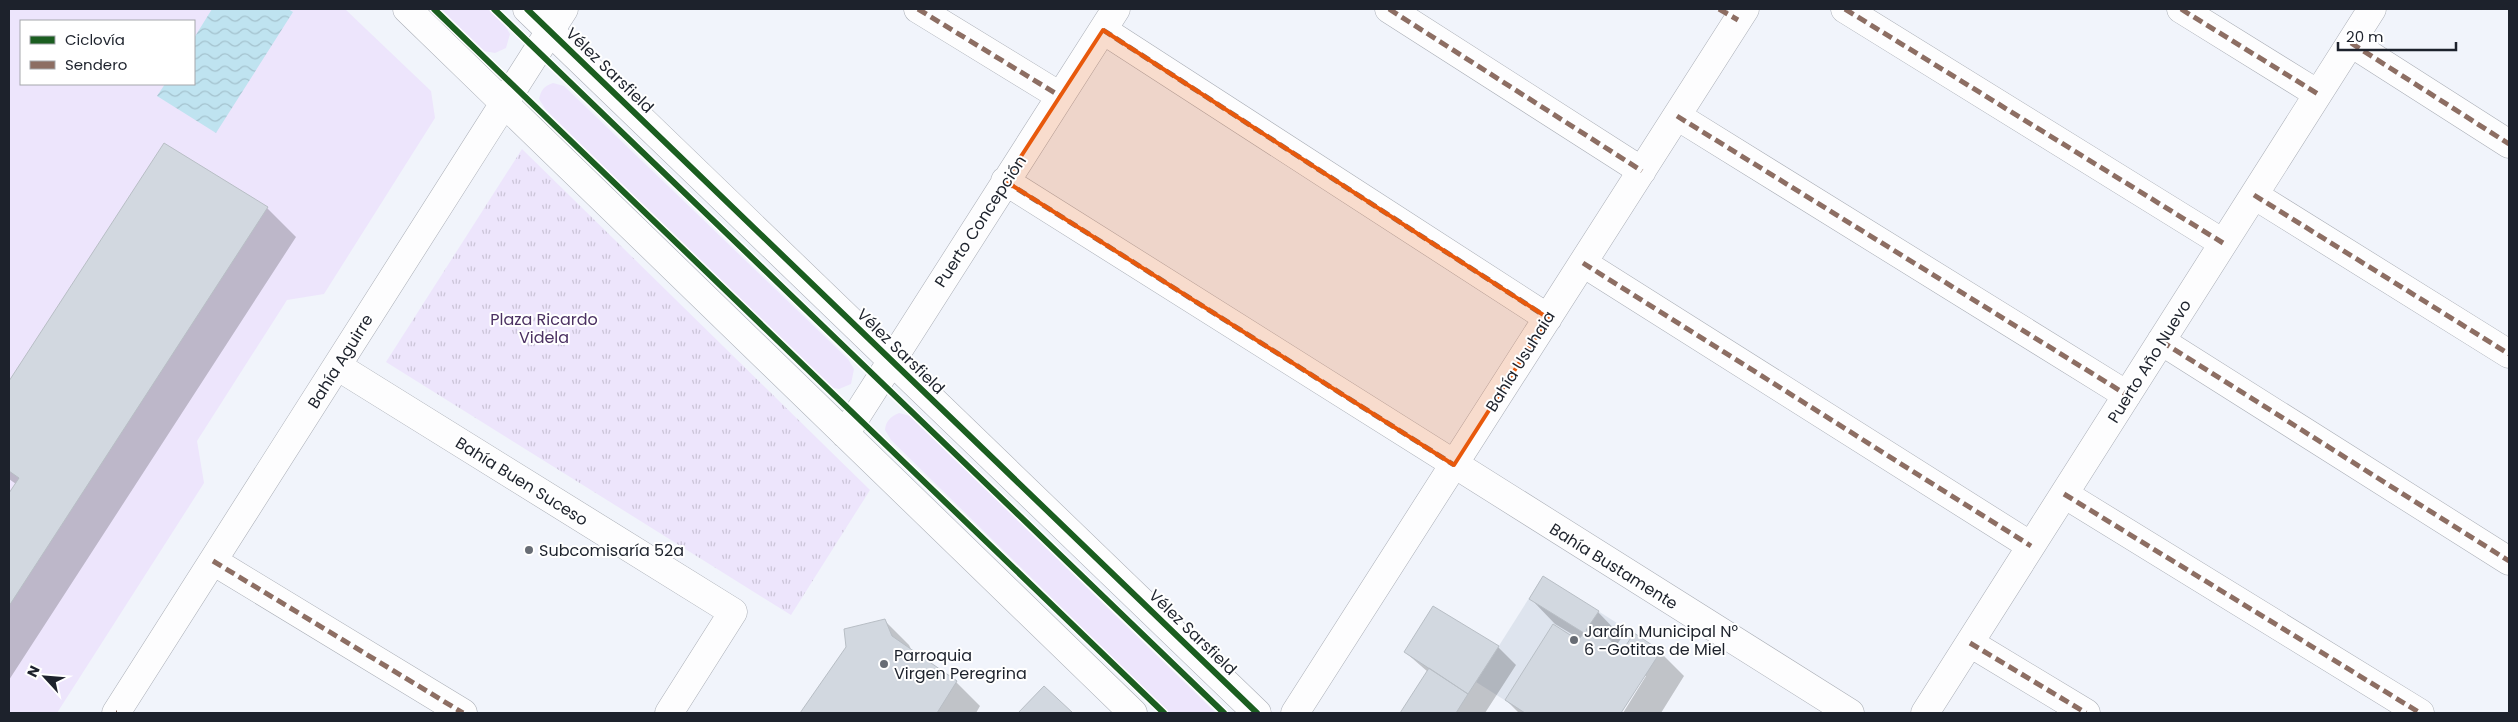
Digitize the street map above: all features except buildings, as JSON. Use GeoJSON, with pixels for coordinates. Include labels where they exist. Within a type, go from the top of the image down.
{"type":"FeatureCollection","features":[{"type":"Feature","properties":{"kind":"street"},"geometry":{"type":"LineString","coordinates":[[408,9],[1133,713]]}},
{"type":"Feature","properties":{"kind":"street","name":"Vélez Sarsfield"},"geometry":{"type":"LineString","coordinates":[[527,9],[557,20],[891,361],[1257,713]]}},
{"type":"Feature","properties":{"kind":"street"},"geometry":{"type":"LineString","coordinates":[[918,9],[1060,96]]}},
{"type":"Feature","properties":{"kind":"street"},"geometry":{"type":"LineString","coordinates":[[1389,9],[1642,171]]}},
{"type":"Feature","properties":{"kind":"street"},"geometry":{"type":"LineString","coordinates":[[1845,9],[2223,243]]}},
{"type":"Feature","properties":{"kind":"street"},"geometry":{"type":"LineString","coordinates":[[2180,9],[2318,94]]}},
{"type":"Feature","properties":{"kind":"street","name":"Puerto Año Nuevo"},"geometry":{"type":"LineString","coordinates":[[1925,713],[2372,9]]}},
{"type":"Feature","properties":{"kind":"street","name":"Bahía Usuhaia"},"geometry":{"type":"LineString","coordinates":[[1295,713],[1677,116],[1734,13]]}},
{"type":"Feature","properties":{"kind":"street"},"geometry":{"type":"LineString","coordinates":[[1109,19],[1548,318]]}},
{"type":"Feature","properties":{"kind":"street","name":"Puerto Concepción"},"geometry":{"type":"LineString","coordinates":[[845,434],[1109,19]]}},
{"type":"Feature","properties":{"kind":"street","name":"Bahía Aguirre"},"geometry":{"type":"LineString","coordinates":[[117,713],[557,20]]}},
{"type":"Feature","properties":{"kind":"street"},"geometry":{"type":"LineString","coordinates":[[2351,43],[2509,144]]}},
{"type":"Feature","properties":{"kind":"street"},"geometry":{"type":"LineString","coordinates":[[1677,116],[2127,395]]}},
{"type":"Feature","properties":{"kind":"street","name":"Bahía Bustamente"},"geometry":{"type":"LineString","coordinates":[[1005,181],[1454,466],[1850,713]]}},
{"type":"Feature","properties":{"kind":"street"},"geometry":{"type":"LineString","coordinates":[[2254,195],[2509,354]]}},
{"type":"Feature","properties":{"kind":"street"},"geometry":{"type":"LineString","coordinates":[[1583,263],[2031,546]]}},
{"type":"Feature","properties":{"kind":"street"},"geometry":{"type":"LineString","coordinates":[[2161,341],[2509,561]]}},
{"type":"Feature","properties":{"kind":"street","name":"Bahía Buen Suceso"},"geometry":{"type":"LineString","coordinates":[[337,366],[733,612],[669,713]]}},
{"type":"Feature","properties":{"kind":"street"},"geometry":{"type":"LineString","coordinates":[[2064,494],[2420,713]]}},
{"type":"Feature","properties":{"kind":"street"},"geometry":{"type":"LineString","coordinates":[[213,561],[463,713]]}},
{"type":"Feature","properties":{"kind":"street"},"geometry":{"type":"LineString","coordinates":[[1970,642],[2086,713]]}},
{"type":"Feature","properties":{"kind":"highlighted area"},"geometry":{"type":"Polygon","coordinates":[[[1103,30],[1548,318],[1454,465],[1005,181],[1103,30]]]}},
{"type":"Feature","properties":{"kind":"shaded area","name":"Jardín Municipal N° 6 -Gotitas de Miel"},"geometry":{"type":"Polygon","coordinates":[[[1543,576],[1661,651],[1621,713],[1525,713],[1476,682],[1543,576]]]}},
{"type":"Feature","properties":{"kind":"green space"},"geometry":{"type":"Polygon","coordinates":[[[9,9],[345,9],[431,91],[435,118],[324,294],[287,300],[197,441],[204,483],[57,713],[9,713],[9,9]]]}},
{"type":"Feature","properties":{"kind":"green space"},"geometry":{"type":"Polygon","coordinates":[[[441,9],[488,9],[504,24],[510,34],[506,48],[495,53],[484,51],[441,9]]]}},
{"type":"Feature","properties":{"kind":"green space"},"geometry":{"type":"Polygon","coordinates":[[[553,83],[564,86],[848,359],[854,369],[851,384],[839,389],[828,387],[546,110],[539,99],[545,87],[553,83]]]}},
{"type":"Feature","properties":{"kind":"green space","name":"Plaza Ricardo Videla"},"geometry":{"type":"Polygon","coordinates":[[[522,149],[870,490],[791,615],[386,362],[522,149]]]}},
{"type":"Feature","properties":{"kind":"green space"},"geometry":{"type":"Polygon","coordinates":[[[899,413],[910,416],[1216,713],[1169,713],[891,440],[885,430],[886,424],[893,416],[899,413]]]}},
{"type":"Feature","properties":{"kind":"water"},"geometry":{"type":"Polygon","coordinates":[[[212,9],[288,9],[293,12],[216,133],[157,96],[164,85],[195,85],[195,36],[212,9]]]}},
{"type":"Feature","properties":{"kind":"marked path"},"geometry":{"type":"LineString","coordinates":[[918,9],[1060,96]]}},
{"type":"Feature","properties":{"kind":"marked path"},"geometry":{"type":"LineString","coordinates":[[1389,9],[1642,171]]}},
{"type":"Feature","properties":{"kind":"marked path"},"geometry":{"type":"LineString","coordinates":[[1719,9],[1738,20]]}},
{"type":"Feature","properties":{"kind":"marked path"},"geometry":{"type":"LineString","coordinates":[[1845,9],[2223,243]]}},
{"type":"Feature","properties":{"kind":"marked path"},"geometry":{"type":"LineString","coordinates":[[2181,9],[2318,94]]}},
{"type":"Feature","properties":{"kind":"marked path"},"geometry":{"type":"LineString","coordinates":[[1103,30],[1548,318]]}},
{"type":"Feature","properties":{"kind":"marked path"},"geometry":{"type":"LineString","coordinates":[[2351,43],[2509,144]]}},
{"type":"Feature","properties":{"kind":"marked path"},"geometry":{"type":"LineString","coordinates":[[1677,116],[2127,395]]}},
{"type":"Feature","properties":{"kind":"marked path"},"geometry":{"type":"LineString","coordinates":[[1005,181],[1454,465]]}},
{"type":"Feature","properties":{"kind":"marked path"},"geometry":{"type":"LineString","coordinates":[[2254,195],[2509,354]]}},
{"type":"Feature","properties":{"kind":"marked path"},"geometry":{"type":"LineString","coordinates":[[1583,263],[2031,546]]}},
{"type":"Feature","properties":{"kind":"marked path"},"geometry":{"type":"LineString","coordinates":[[2161,341],[2509,561]]}},
{"type":"Feature","properties":{"kind":"marked path"},"geometry":{"type":"LineString","coordinates":[[2064,494],[2420,713]]}},
{"type":"Feature","properties":{"kind":"marked path"},"geometry":{"type":"LineString","coordinates":[[213,561],[463,713]]}},
{"type":"Feature","properties":{"kind":"marked path"},"geometry":{"type":"LineString","coordinates":[[1970,643],[2086,713]]}},
{"type":"Feature","properties":{"kind":"cycle path"},"geometry":{"type":"LineString","coordinates":[[434,9],[1164,713]]}},
{"type":"Feature","properties":{"kind":"cycle path"},"geometry":{"type":"LineString","coordinates":[[494,9],[1224,713]]}},
{"type":"Feature","properties":{"kind":"cycle path"},"geometry":{"type":"LineString","coordinates":[[527,9],[1257,713]]}},
{"type":"Feature","properties":{"kind":"place","name":"Subcomisaría 52a"},"geometry":{"type":"Point","coordinates":[529,550]}},
{"type":"Feature","properties":{"kind":"place","name":"Jardín Municipal N° 6 -Gotitas de Miel"},"geometry":{"type":"Point","coordinates":[1574,640]}},
{"type":"Feature","properties":{"kind":"place","name":"Parroquia Virgen Peregrina"},"geometry":{"type":"Point","coordinates":[884,664]}}]}
